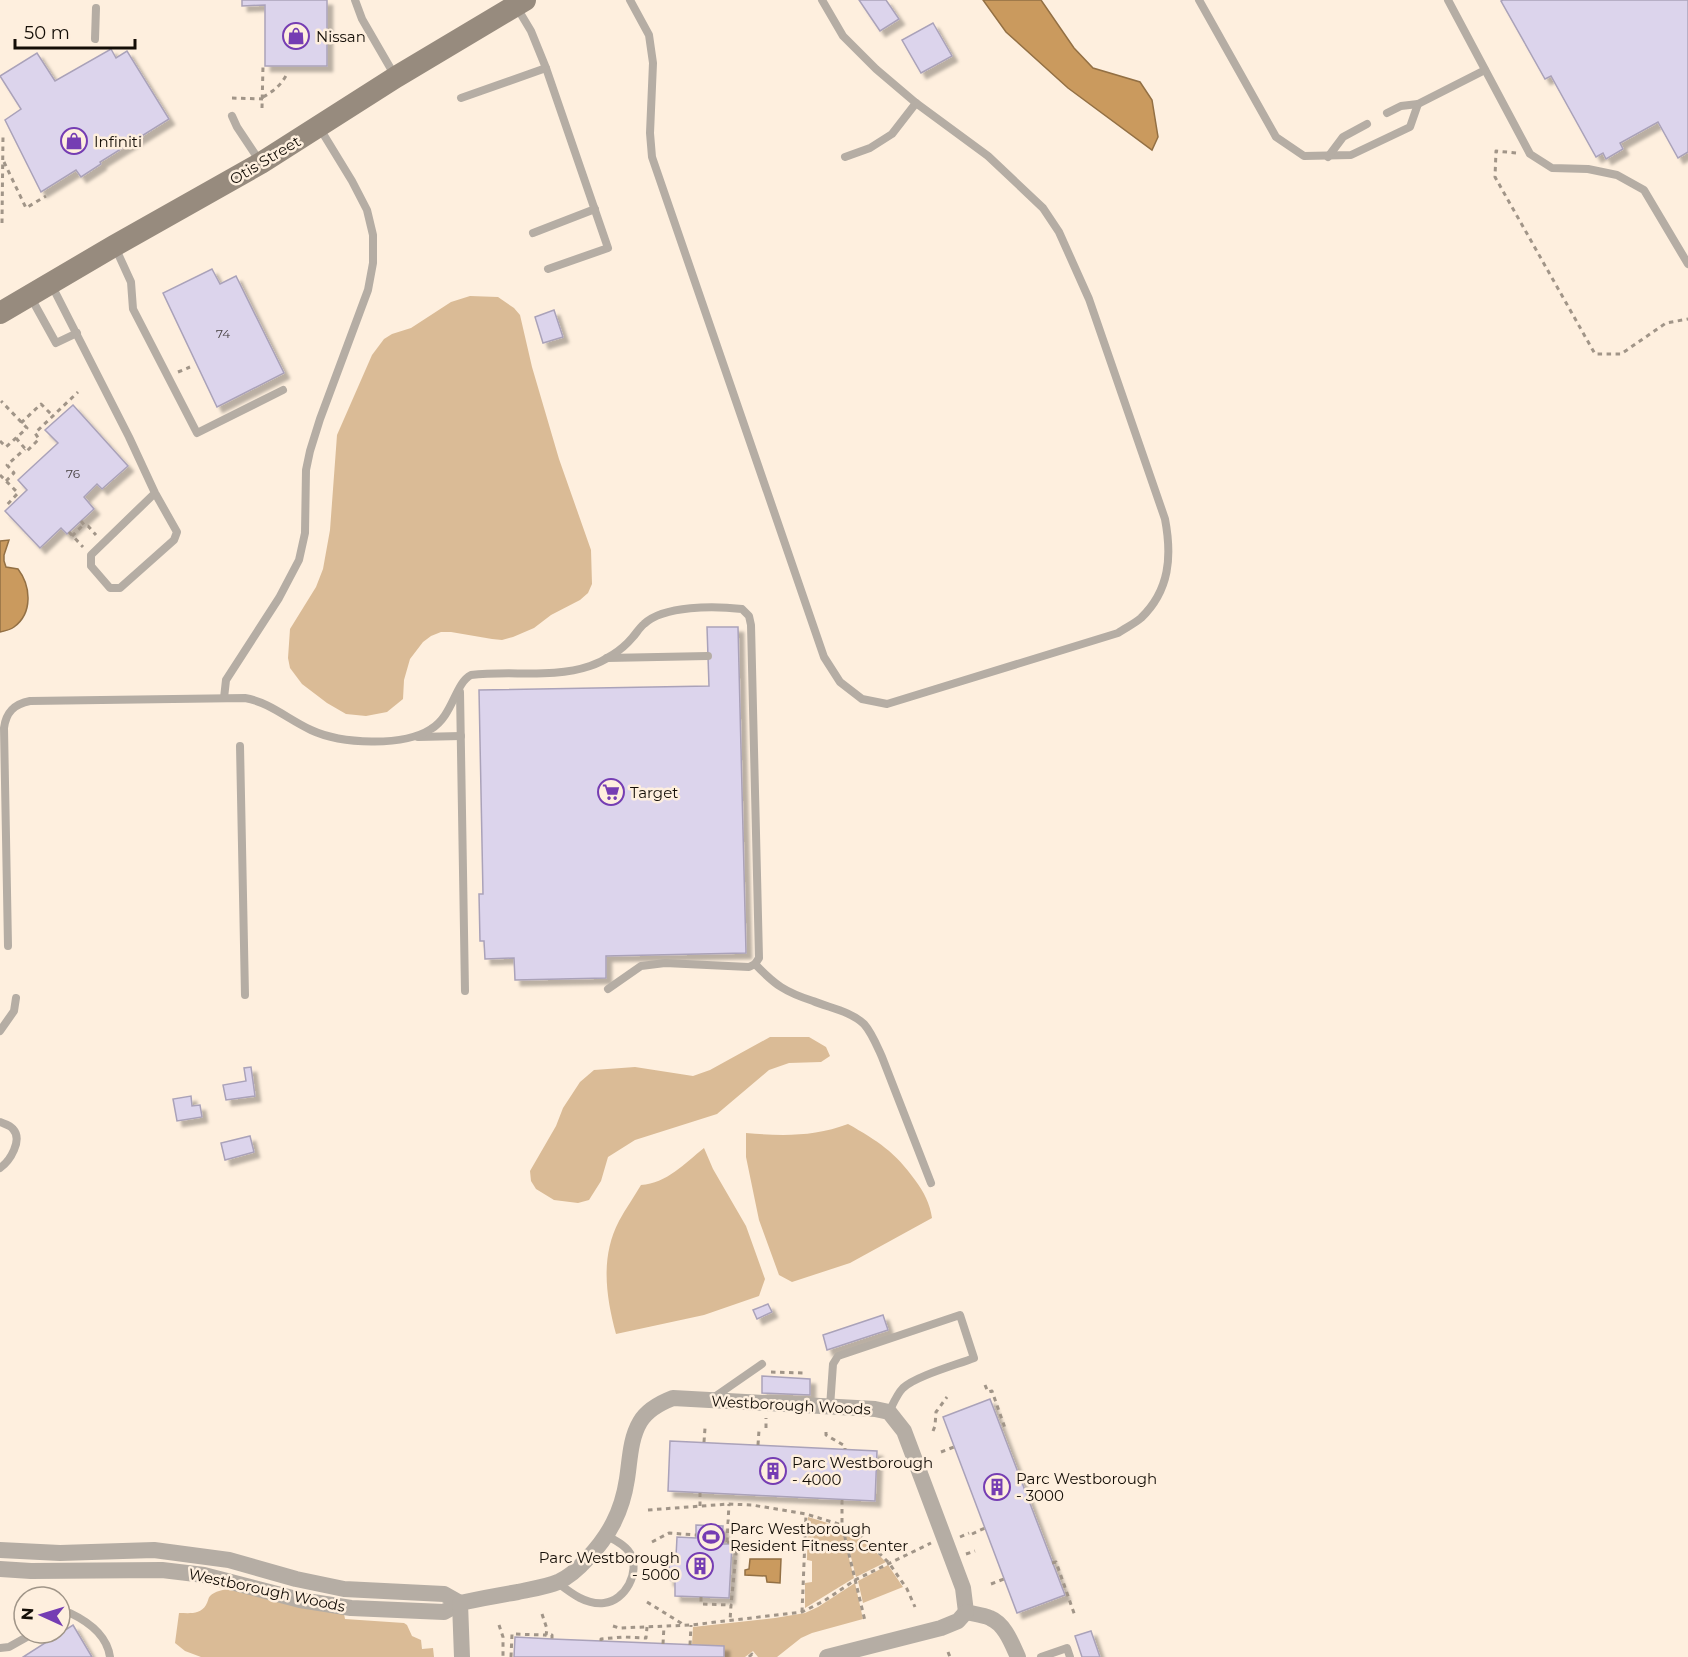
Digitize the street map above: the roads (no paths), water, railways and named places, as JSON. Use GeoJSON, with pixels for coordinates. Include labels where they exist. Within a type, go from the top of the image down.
{"type":"FeatureCollection","features":[{"type":"Feature","properties":{"kind":"main road","name":"Otis Street"},"geometry":{"type":"LineString","coordinates":[[0,313],[261,163],[396,77],[520,3]]}},
{"type":"Feature","properties":{"kind":"street","name":"Westborough Woods"},"geometry":{"type":"LineString","coordinates":[[0,1569],[162,1570],[204,1575],[300,1600],[351,1608],[444,1612],[460,1603],[557,1582],[580,1566],[607,1536],[614,1522],[624,1496],[633,1438],[640,1420],[661,1402],[673,1398],[889,1412],[904,1431],[963,1588],[966,1612]]}},
{"type":"Feature","properties":{"kind":"street","name":"Westborough Woods"},"geometry":{"type":"LineString","coordinates":[[0,1550],[60,1553],[154,1550],[229,1560],[296,1579],[344,1589],[444,1594],[460,1603]]}},
{"type":"Feature","properties":{"kind":"street"},"geometry":{"type":"LineString","coordinates":[[460,1603],[462,1657]]}},
{"type":"Feature","properties":{"kind":"street"},"geometry":{"type":"LineString","coordinates":[[827,1657],[941,1628],[958,1621],[966,1612],[991,1618],[1000,1624],[1018,1657]]}},
{"type":"Feature","properties":{"kind":"lane"},"geometry":{"type":"LineString","coordinates":[[355,0],[362,19],[396,77]]}},
{"type":"Feature","properties":{"kind":"lane"},"geometry":{"type":"LineString","coordinates":[[630,0],[649,35],[653,63],[650,133],[652,157],[824,657],[840,682],[862,699],[887,704],[1118,633],[1139,620],[1153,606],[1163,588],[1169,562],[1169,542],[1165,519],[1089,299],[1059,232],[1043,208],[988,156],[916,103],[876,69],[843,36],[822,0]]}},
{"type":"Feature","properties":{"kind":"lane"},"geometry":{"type":"LineString","coordinates":[[1199,0],[1276,137],[1304,156],[1351,155],[1410,127],[1418,104]]}},
{"type":"Feature","properties":{"kind":"lane"},"geometry":{"type":"LineString","coordinates":[[1448,0],[1530,154],[1552,168],[1588,169],[1617,175],[1644,190],[1688,264]]}},
{"type":"Feature","properties":{"kind":"lane"},"geometry":{"type":"LineString","coordinates":[[520,3],[546,68],[608,248],[548,269]]}},
{"type":"Feature","properties":{"kind":"lane"},"geometry":{"type":"LineString","coordinates":[[95,39],[96,8]]}},
{"type":"Feature","properties":{"kind":"lane"},"geometry":{"type":"LineString","coordinates":[[461,99],[546,68]]}},
{"type":"Feature","properties":{"kind":"lane"},"geometry":{"type":"LineString","coordinates":[[1387,113],[1401,106],[1418,104],[1485,70]]}},
{"type":"Feature","properties":{"kind":"lane"},"geometry":{"type":"LineString","coordinates":[[845,157],[870,148],[892,134],[916,103]]}},
{"type":"Feature","properties":{"kind":"lane"},"geometry":{"type":"LineString","coordinates":[[232,116],[261,163]]}},
{"type":"Feature","properties":{"kind":"lane"},"geometry":{"type":"LineString","coordinates":[[1328,157],[1343,137],[1367,124]]}},
{"type":"Feature","properties":{"kind":"lane"},"geometry":{"type":"LineString","coordinates":[[224,698],[226,680],[279,598],[299,560],[305,533],[306,480],[310,451],[368,290],[373,263],[373,236],[367,210],[319,126]]}},
{"type":"Feature","properties":{"kind":"lane"},"geometry":{"type":"LineString","coordinates":[[533,233],[595,209]]}},
{"type":"Feature","properties":{"kind":"lane"},"geometry":{"type":"LineString","coordinates":[[114,246],[131,282],[133,309],[197,433],[283,390]]}},
{"type":"Feature","properties":{"kind":"lane"},"geometry":{"type":"LineString","coordinates":[[50,283],[129,437],[154,493],[176,530],[176,537],[120,588],[110,588],[91,566],[91,555],[154,493]]}},
{"type":"Feature","properties":{"kind":"lane"},"geometry":{"type":"LineString","coordinates":[[29,295],[56,343],[77,333]]}},
{"type":"Feature","properties":{"kind":"lane"},"geometry":{"type":"LineString","coordinates":[[412,737],[424,734],[442,720],[460,686],[471,675],[559,672],[594,665],[621,649],[654,616],[691,608],[741,609],[749,616],[758,961],[748,967],[665,963],[641,966],[608,988]]}},
{"type":"Feature","properties":{"kind":"lane"},"geometry":{"type":"LineString","coordinates":[[607,658],[708,656]]}},
{"type":"Feature","properties":{"kind":"lane"},"geometry":{"type":"LineString","coordinates":[[460,686],[465,991]]}},
{"type":"Feature","properties":{"kind":"lane"},"geometry":{"type":"LineString","coordinates":[[8,946],[4,728],[6,718],[12,709],[20,704],[30,701],[253,699],[309,730],[332,738],[365,741],[461,736]]}},
{"type":"Feature","properties":{"kind":"lane"},"geometry":{"type":"LineString","coordinates":[[240,746],[245,995]]}},
{"type":"Feature","properties":{"kind":"lane"},"geometry":{"type":"LineString","coordinates":[[755,964],[776,985],[816,1003],[831,1006],[864,1024],[882,1057],[931,1183]]}},
{"type":"Feature","properties":{"kind":"lane"},"geometry":{"type":"LineString","coordinates":[[0,1031],[14,1011],[16,998]]}},
{"type":"Feature","properties":{"kind":"lane"},"geometry":{"type":"LineString","coordinates":[[0,1122],[11,1126],[16,1132],[17,1140],[14,1150],[0,1168]]}},
{"type":"Feature","properties":{"kind":"lane"},"geometry":{"type":"LineString","coordinates":[[830,1407],[833,1364],[838,1356],[960,1315],[974,1358],[905,1386],[889,1412]]}},
{"type":"Feature","properties":{"kind":"lane"},"geometry":{"type":"LineString","coordinates":[[710,1400],[762,1364]]}},
{"type":"Feature","properties":{"kind":"lane"},"geometry":{"type":"LineString","coordinates":[[557,1582],[592,1603],[614,1600],[624,1592],[633,1572],[632,1560],[629,1551],[607,1536]]}},
{"type":"Feature","properties":{"kind":"lane"},"geometry":{"type":"LineString","coordinates":[[72,1613],[88,1622],[109,1645],[110,1657]]}},
{"type":"Feature","properties":{"kind":"lane"},"geometry":{"type":"LineString","coordinates":[[1041,1657],[1067,1648],[1070,1657]]}},
{"type":"Feature","properties":{"kind":"place","name":"Nissan"},"geometry":{"type":"Point","coordinates":[296,36]}},
{"type":"Feature","properties":{"kind":"place","name":"Infiniti"},"geometry":{"type":"Point","coordinates":[74,141]}},
{"type":"Feature","properties":{"kind":"place","name":"Target"},"geometry":{"type":"Point","coordinates":[611,792]}},
{"type":"Feature","properties":{"kind":"place","name":"Parc Westborough - 4000"},"geometry":{"type":"Point","coordinates":[773,1471]}},
{"type":"Feature","properties":{"kind":"place","name":"Parc Westborough - 3000"},"geometry":{"type":"Point","coordinates":[997,1487]}},
{"type":"Feature","properties":{"kind":"place","name":"Parc Westborough Resident Fitness Center"},"geometry":{"type":"Point","coordinates":[711,1537]}},
{"type":"Feature","properties":{"kind":"place","name":"Parc Westborough - 5000"},"geometry":{"type":"Point","coordinates":[700,1566]}}]}
